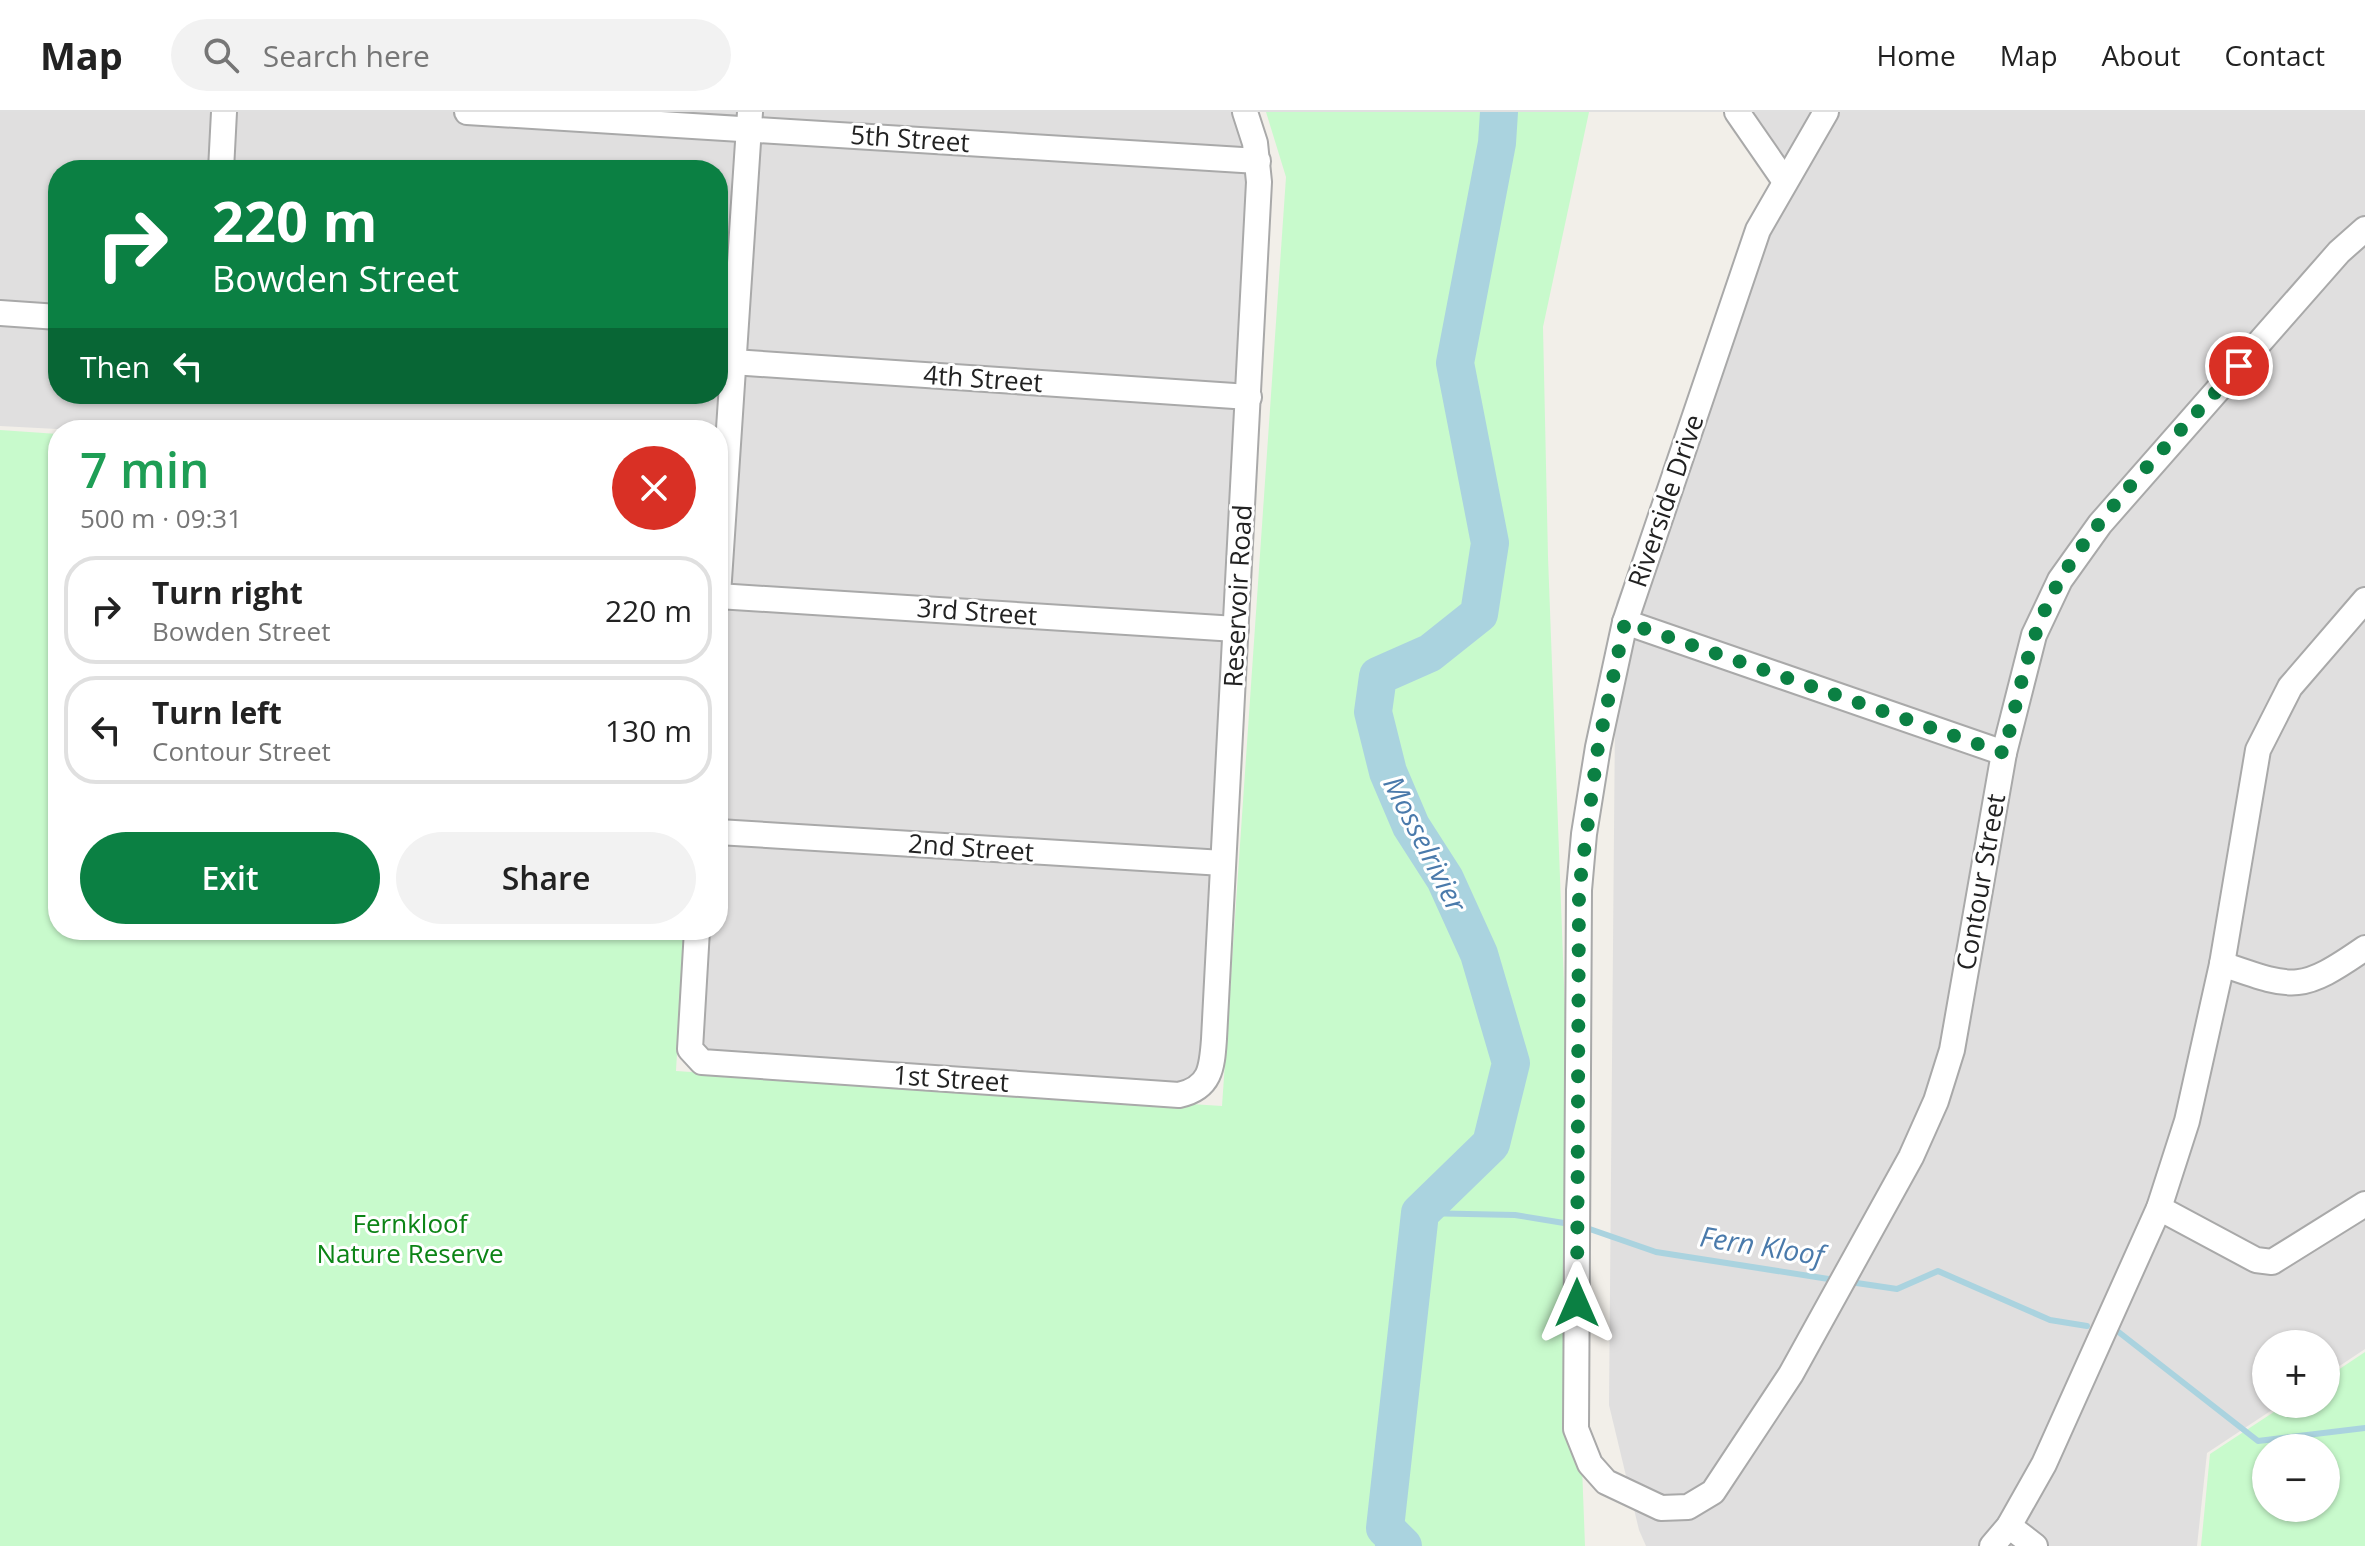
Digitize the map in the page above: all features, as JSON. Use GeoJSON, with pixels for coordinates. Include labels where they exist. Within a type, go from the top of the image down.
{"type":"FeatureCollection","features":[{"type":"Feature","properties":{"kind":"street"},"geometry":{"type":"LineString","coordinates":[[222,160],[224,112]]}},
{"type":"Feature","properties":{"kind":"street","name":"5th Street"},"geometry":{"type":"LineString","coordinates":[[467,112],[749,121],[1258,161]]}},
{"type":"Feature","properties":{"kind":"street","name":"Reservoir Road"},"geometry":{"type":"LineString","coordinates":[[1207,1081],[1212,1068],[1249,397],[1258,161],[1245,112]]}},
{"type":"Feature","properties":{"kind":"street"},"geometry":{"type":"LineString","coordinates":[[1737,112],[1784,180]]}},
{"type":"Feature","properties":{"kind":"street","name":"Riverside Drive"},"geometry":{"type":"LineString","coordinates":[[1661,1508],[1606,1482],[1580,1446],[1576,1429],[1583,848],[1598,747],[1625,622],[1758,230],[1784,180],[1826,112]]}},
{"type":"Feature","properties":{"kind":"street"},"geometry":{"type":"LineString","coordinates":[[728,331],[749,121]]}},
{"type":"Feature","properties":{"kind":"street","name":"Contour Street"},"geometry":{"type":"LineString","coordinates":[[1661,1508],[1688,1507],[1713,1492],[1791,1374],[1911,1157],[1936,1101],[1952,1050],[2004,753],[2034,635],[2060,580],[2110,512],[2339,252],[2365,229]]}},
{"type":"Feature","properties":{"kind":"street"},"geometry":{"type":"LineString","coordinates":[[0,313],[48,316]]}},
{"type":"Feature","properties":{"kind":"street","name":"4th Street"},"geometry":{"type":"LineString","coordinates":[[728,361],[1249,397]]}},
{"type":"Feature","properties":{"kind":"street","name":"3rd Street"},"geometry":{"type":"LineString","coordinates":[[728,596],[1236,629]]}},
{"type":"Feature","properties":{"kind":"street"},"geometry":{"type":"LineString","coordinates":[[1992,1546],[2009,1526],[2044,1464],[2159,1208],[2187,1121],[2222,964],[2258,750],[2290,687],[2365,600]]}},
{"type":"Feature","properties":{"kind":"street"},"geometry":{"type":"LineString","coordinates":[[1625,622],[2004,753]]}},
{"type":"Feature","properties":{"kind":"street","name":"2nd Street"},"geometry":{"type":"LineString","coordinates":[[728,833],[1223,863]]}},
{"type":"Feature","properties":{"kind":"street","name":"1st Street"},"geometry":{"type":"LineString","coordinates":[[696,940],[690,1042],[694,1056],[708,1064],[1179,1095],[1192,1092],[1207,1081]]}},
{"type":"Feature","properties":{"kind":"street"},"geometry":{"type":"LineString","coordinates":[[2222,964],[2280,984],[2305,984],[2328,974],[2365,948]]}},
{"type":"Feature","properties":{"kind":"street"},"geometry":{"type":"LineString","coordinates":[[2159,1208],[2256,1260],[2272,1262],[2365,1204]]}},
{"type":"Feature","properties":{"kind":"street"},"geometry":{"type":"LineString","coordinates":[[2009,1526],[2035,1546]]}},
{"type":"Feature","properties":{"kind":"shaded area"},"geometry":{"type":"Polygon","coordinates":[[[0,112],[1244,112],[1257,182],[1199,1086],[703,1061],[698,940],[728,940],[728,420],[48,420],[48,429],[0,426],[0,112]]]}},
{"type":"Feature","properties":{"kind":"shaded area"},"geometry":{"type":"Polygon","coordinates":[[[1749,112],[2365,112],[2365,1349],[2340,1366],[2340,1330],[2252,1330],[2252,1418],[2260,1418],[2207,1453],[2197,1546],[1646,1546],[1639,1530],[1609,1405],[1616,603],[1784,163],[1749,112]]]}},
{"type":"Feature","properties":{"kind":"green space","name":"Fernkloof Nature Reserve"},"geometry":{"type":"Polygon","coordinates":[[[1266,112],[1589,112],[1543,327],[1548,557],[1585,1546],[0,1546],[0,430],[48,433],[48,940],[683,940],[676,1071],[1222,1106],[1286,177],[1266,112]]]}},
{"type":"Feature","properties":{"kind":"green space"},"geometry":{"type":"Polygon","coordinates":[[[2365,1352],[2365,1546],[2201,1546],[2210,1454],[2265,1418],[2340,1418],[2340,1369],[2365,1352]]]}},
{"type":"Feature","properties":{"kind":"waterway","name":"Mosselrivier"},"geometry":{"type":"LineString","coordinates":[[1403,1546],[1385,1528],[1420,1213],[1491,1144],[1511,1063],[1479,954],[1445,879],[1411,826],[1388,772],[1373,712],[1378,676],[1430,653],[1479,614],[1490,543],[1455,363],[1497,143],[1499,112]]}},
{"type":"Feature","properties":{"kind":"waterway","name":"Fern Kloof"},"geometry":{"type":"LineString","coordinates":[[1420,1213],[1515,1215],[1570,1224]]}},
{"type":"Feature","properties":{"kind":"waterway","name":"Fern Kloof"},"geometry":{"type":"LineString","coordinates":[[1581,1226],[1656,1252],[1835,1280]]}},
{"type":"Feature","properties":{"kind":"waterway","name":"Fern Kloof"},"geometry":{"type":"LineString","coordinates":[[1850,1282],[1897,1289],[1938,1271],[2050,1320],[2087,1326]]}},
{"type":"Feature","properties":{"kind":"waterway","name":"Fern Kloof"},"geometry":{"type":"LineString","coordinates":[[2116,1330],[2258,1441],[2365,1428]]}},
{"type":"Feature","properties":{"kind":"waterway"},"geometry":{"type":"LineString","coordinates":[[1378,1546],[1385,1528]]}},
{"type":"Feature","properties":{"kind":"route"},"geometry":{"type":"LineString","coordinates":[[1577,1303],[1579,890],[1584,834],[1598,747],[1625,622],[2004,753],[2034,635],[2060,580],[2100,524],[2239,366]]}}]}
